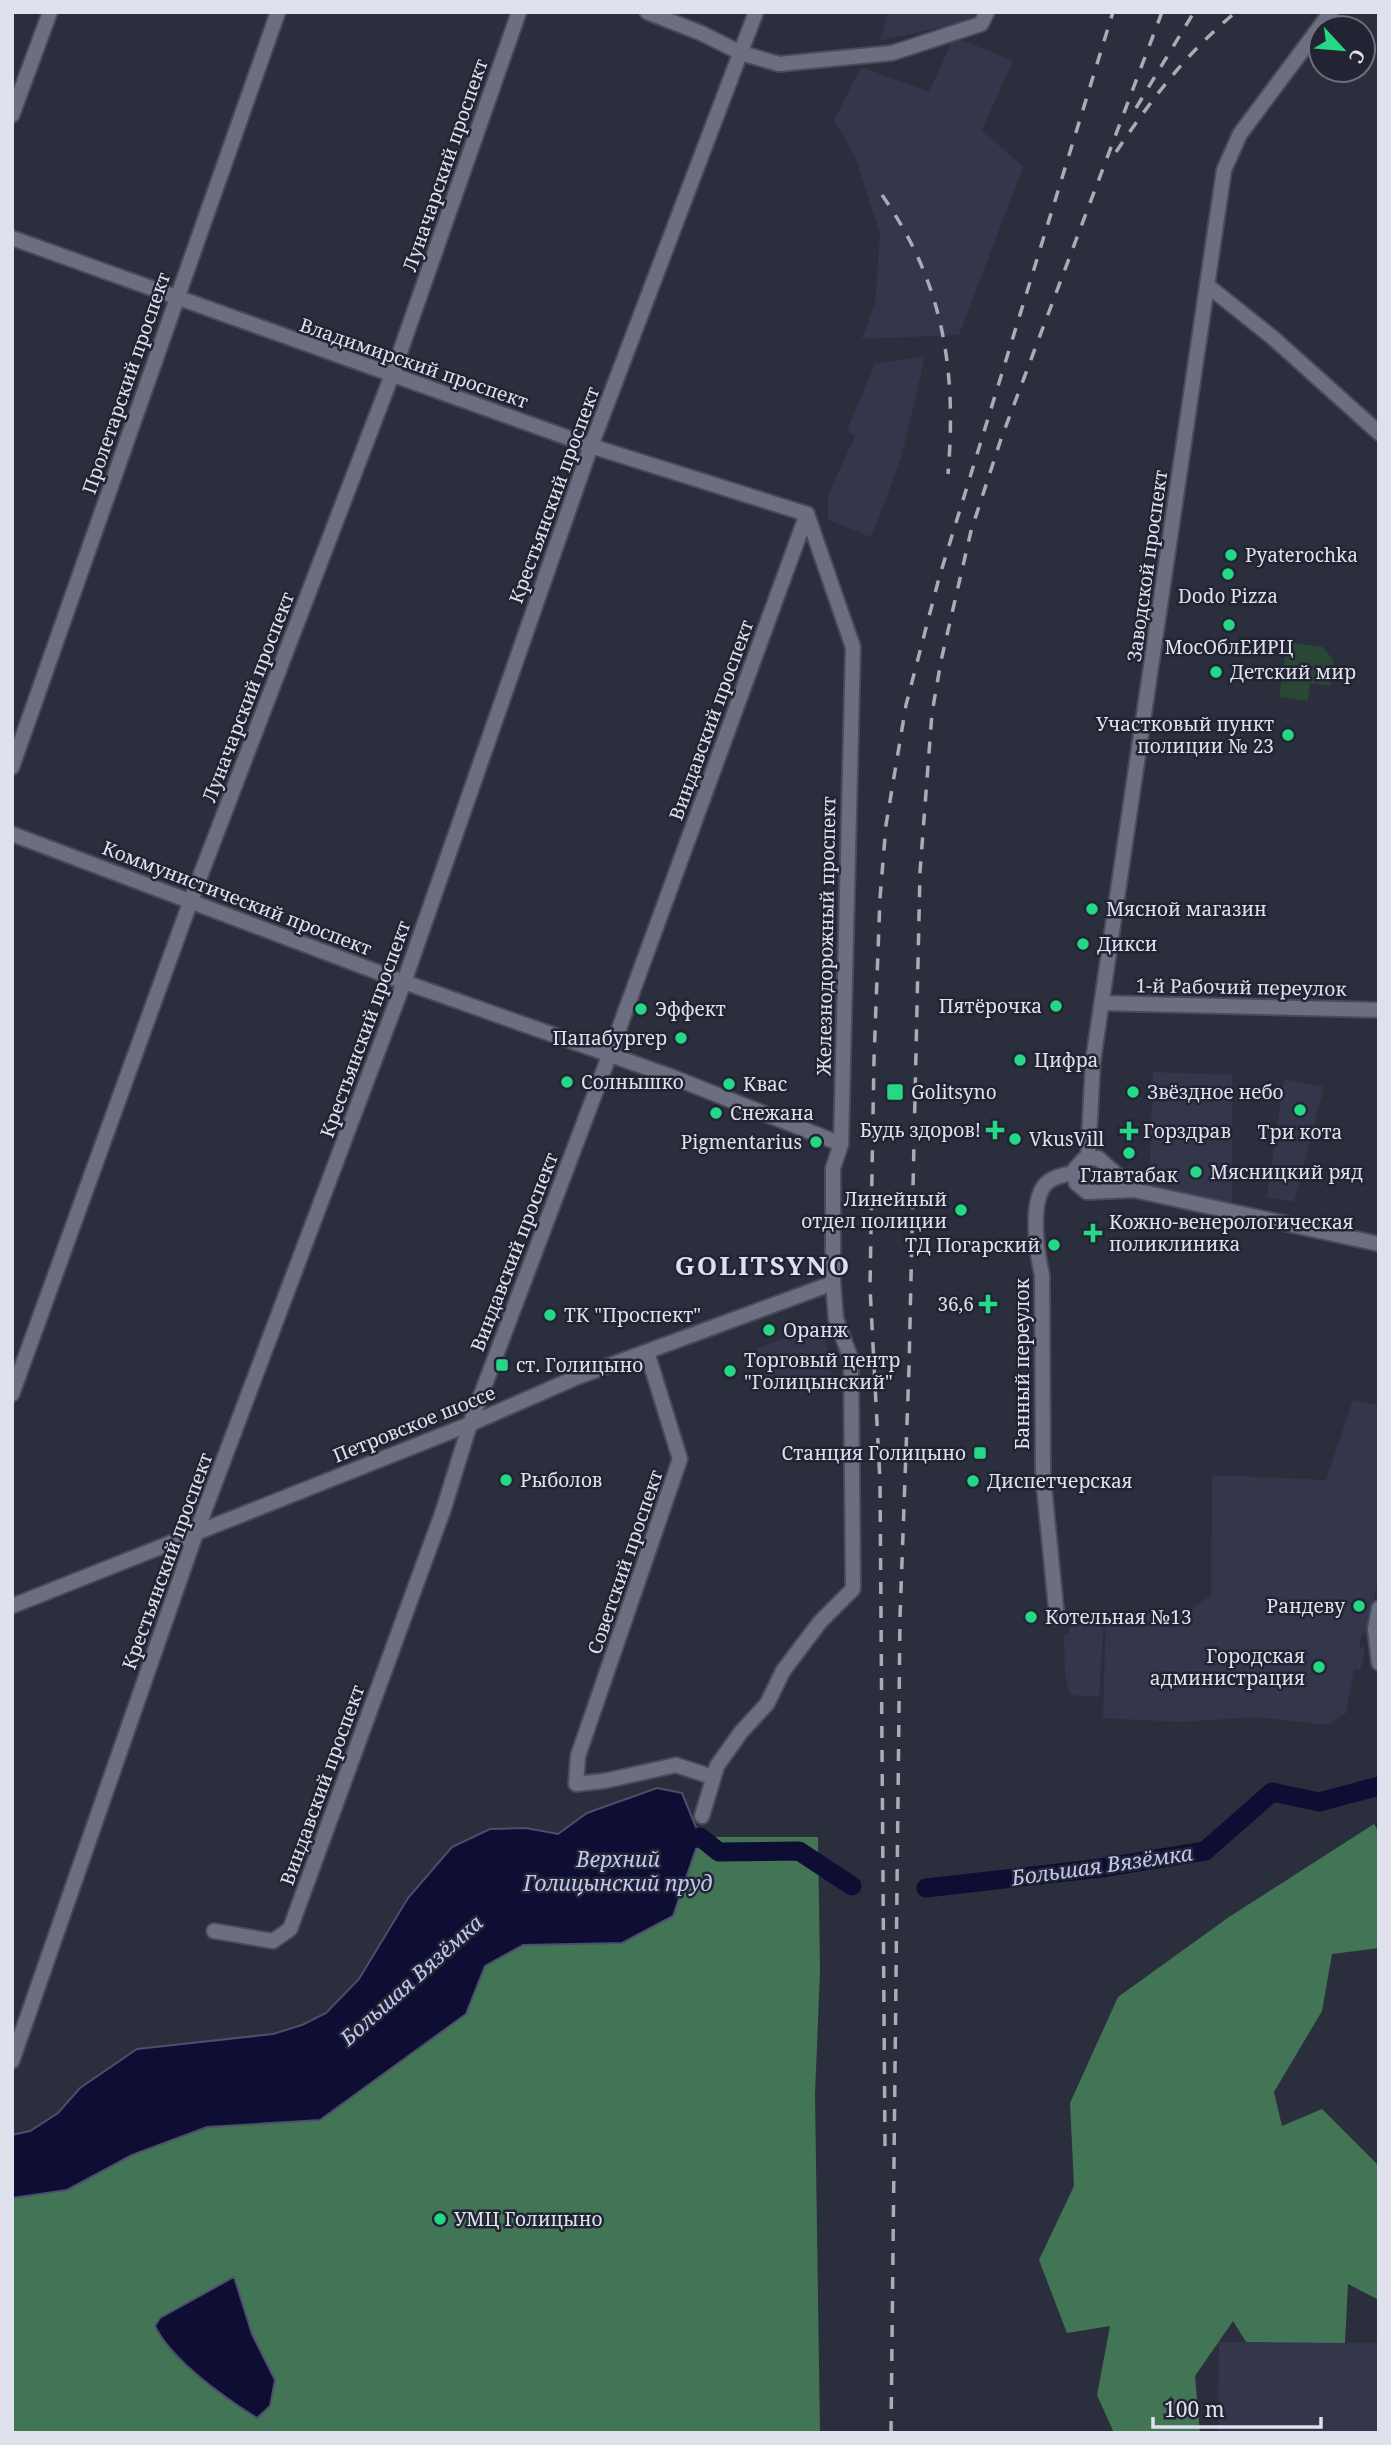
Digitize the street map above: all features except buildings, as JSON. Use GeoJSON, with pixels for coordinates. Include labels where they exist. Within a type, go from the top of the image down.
{"type":"FeatureCollection","features":[{"type":"Feature","properties":{"kind":"street"},"geometry":{"type":"LineString","coordinates":[[12,115],[50,12]]}},
{"type":"Feature","properties":{"kind":"street","name":"Пролетарский проспект"},"geometry":{"type":"LineString","coordinates":[[12,767],[278,12]]}},
{"type":"Feature","properties":{"kind":"street","name":"Луначарский проспект"},"geometry":{"type":"LineString","coordinates":[[12,1394],[191,900],[392,375],[519,12]]}},
{"type":"Feature","properties":{"kind":"street"},"geometry":{"type":"LineString","coordinates":[[647,12],[701,33],[741,53],[779,64],[892,53],[981,24],[987,12]]}},
{"type":"Feature","properties":{"kind":"street","name":"Крестьянский проспект"},"geometry":{"type":"LineString","coordinates":[[12,2061],[196,1533],[404,982],[591,446],[757,12]]}},
{"type":"Feature","properties":{"kind":"street","name":"Заводской проспект"},"geometry":{"type":"LineString","coordinates":[[1088,1157],[1090,1086],[1224,170],[1240,134],[1331,12]]}},
{"type":"Feature","properties":{"kind":"street","name":"Владимирский проспект"},"geometry":{"type":"LineString","coordinates":[[12,238],[175,299],[591,446],[807,514]]}},
{"type":"Feature","properties":{"kind":"street"},"geometry":{"type":"LineString","coordinates":[[1208,286],[1272,337],[1379,433]]}},
{"type":"Feature","properties":{"kind":"street","name":"Виндавский проспект"},"geometry":{"type":"LineString","coordinates":[[214,1931],[273,1941],[289,1929],[443,1511],[470,1424],[610,1054],[807,514]]}},
{"type":"Feature","properties":{"kind":"street","name":"Железнодорожный проспект"},"geometry":{"type":"LineString","coordinates":[[702,1816],[712,1777],[741,1732],[767,1704],[783,1671],[820,1622],[853,1589],[851,1359],[836,1319],[833,1283],[833,1168],[841,1144],[853,646],[807,514]]}},
{"type":"Feature","properties":{"kind":"street","name":"Коммунистический проспект"},"geometry":{"type":"LineString","coordinates":[[12,834],[404,982],[610,1054],[841,1144]]}},
{"type":"Feature","properties":{"kind":"street","name":"1-й Рабочий переулок"},"geometry":{"type":"LineString","coordinates":[[1102,1003],[1379,1010]]}},
{"type":"Feature","properties":{"kind":"street"},"geometry":{"type":"LineString","coordinates":[[1134,1190],[1098,1158],[1088,1157],[1079,1163],[1074,1172],[1081,1189],[1098,1192],[1134,1190],[1379,1244]]}},
{"type":"Feature","properties":{"kind":"street"},"geometry":{"type":"LineString","coordinates":[[1098,1192],[1108,1182],[1109,1168]]}},
{"type":"Feature","properties":{"kind":"street","name":"Банный переулок"},"geometry":{"type":"LineString","coordinates":[[1057,1618],[1043,1476],[1042,1275],[1036,1244],[1038,1202],[1043,1188],[1055,1177],[1074,1172]]}},
{"type":"Feature","properties":{"kind":"street","name":"Петровское шоссе"},"geometry":{"type":"LineString","coordinates":[[12,1606],[470,1424],[575,1378],[833,1283]]}},
{"type":"Feature","properties":{"kind":"street","name":"Советский проспект"},"geometry":{"type":"LineString","coordinates":[[647,1352],[680,1459],[578,1756],[576,1784],[604,1781],[676,1765],[712,1777]]}},
{"type":"Feature","properties":{"kind":"street"},"geometry":{"type":"LineString","coordinates":[[1379,1608],[1375,1629],[1379,1663]]}},
{"type":"Feature","properties":{"kind":"shaded area"},"geometry":{"type":"Polygon","coordinates":[[[888,12],[981,12],[976,19],[880,41],[888,12]]]}},
{"type":"Feature","properties":{"kind":"shaded area"},"geometry":{"type":"Polygon","coordinates":[[[954,37],[1013,61],[982,130],[1023,167],[959,335],[862,339],[875,303],[880,234],[855,156],[834,120],[861,67],[929,92],[954,37]]]}},
{"type":"Feature","properties":{"kind":"shaded area"},"geometry":{"type":"Polygon","coordinates":[[[925,356],[901,459],[871,537],[828,520],[828,495],[855,436],[847,430],[875,364],[925,356]]]}},
{"type":"Feature","properties":{"kind":"shaded area"},"geometry":{"type":"Polygon","coordinates":[[[1153,1072],[1232,1075],[1232,1205],[1149,1187],[1153,1072]]]}},
{"type":"Feature","properties":{"kind":"shaded area"},"geometry":{"type":"Polygon","coordinates":[[[1284,1079],[1324,1087],[1294,1202],[1267,1197],[1284,1079]]]}},
{"type":"Feature","properties":{"kind":"shaded area"},"geometry":{"type":"Polygon","coordinates":[[[824,1326],[831,1377],[770,1389],[757,1348],[824,1326]]]}},
{"type":"Feature","properties":{"kind":"shaded area"},"geometry":{"type":"Polygon","coordinates":[[[1353,1400],[1379,1405],[1379,1571],[1368,1633],[1362,1633],[1359,1647],[1365,1648],[1361,1670],[1354,1669],[1346,1713],[1328,1725],[1256,1717],[1181,1722],[1103,1718],[1106,1615],[1188,1612],[1211,1595],[1212,1475],[1326,1480],[1353,1400]]]}},
{"type":"Feature","properties":{"kind":"shaded area"},"geometry":{"type":"Polygon","coordinates":[[[1069,1616],[1104,1616],[1099,1697],[1070,1695],[1065,1674],[1064,1634],[1070,1633],[1069,1616]]]}},
{"type":"Feature","properties":{"kind":"shaded area"},"geometry":{"type":"Polygon","coordinates":[[[1219,2342],[1379,2343],[1379,2433],[1218,2433],[1219,2342]]]}},
{"type":"Feature","properties":{"kind":"green space"},"geometry":{"type":"Polygon","coordinates":[[[1287,642],[1323,647],[1334,661],[1331,686],[1310,683],[1308,701],[1279,697],[1287,642]]]}},
{"type":"Feature","properties":{"kind":"green space"},"geometry":{"type":"Polygon","coordinates":[[[1374,1824],[1379,1833],[1379,1948],[1332,1954],[1322,2011],[1274,2092],[1282,2126],[1322,2109],[1379,2166],[1379,2300],[1348,2284],[1345,2343],[1246,2342],[1233,2321],[1195,2376],[1200,2433],[1114,2433],[1097,2395],[1110,2326],[1067,2333],[1039,2260],[1074,2186],[1070,2103],[1118,1997],[1229,1917],[1374,1824]]]}},
{"type":"Feature","properties":{"kind":"green space"},"geometry":{"type":"Polygon","coordinates":[[[700,1837],[818,1837],[820,1971],[815,2095],[820,2433],[12,2433],[12,2198],[67,2190],[132,2155],[207,2127],[321,2120],[466,2014],[485,1966],[523,1945],[622,1943],[673,1916],[700,1837]]]}},
{"type":"Feature","properties":{"kind":"water","name":"Верхний Голицынский пруд"},"geometry":{"type":"Polygon","coordinates":[[[657,1788],[682,1793],[700,1837],[673,1916],[622,1943],[523,1945],[485,1966],[466,2014],[320,2120],[207,2127],[132,2155],[67,2190],[12,2198],[12,2135],[30,2131],[58,2113],[80,2088],[137,2049],[273,2034],[302,2025],[326,2013],[359,1979],[408,1898],[452,1847],[490,1829],[526,1828],[558,1834],[587,1813],[657,1788]]]}},
{"type":"Feature","properties":{"kind":"water"},"geometry":{"type":"Polygon","coordinates":[[[234,2277],[252,2334],[275,2380],[270,2406],[257,2418],[186,2365],[155,2326],[160,2318],[234,2277]]]}},
{"type":"Feature","properties":{"kind":"waterway","name":"Большая Вязёмка"},"geometry":{"type":"LineString","coordinates":[[926,1888],[1101,1868],[1205,1851],[1272,1792],[1319,1802],[1379,1786]]}},
{"type":"Feature","properties":{"kind":"waterway","name":"Большая Вязёмка"},"geometry":{"type":"LineString","coordinates":[[674,1844],[700,1837],[719,1852],[799,1851],[852,1886]]}},
{"type":"Feature","properties":{"kind":"railway"},"geometry":{"type":"LineString","coordinates":[[885,2146],[880,1481],[870,1287],[874,1059],[880,898],[886,825],[906,705],[939,578],[1113,12]]}},
{"type":"Feature","properties":{"kind":"railway"},"geometry":{"type":"LineString","coordinates":[[891,2433],[900,1617],[909,1368],[920,872],[932,713],[971,531],[1001,439],[1162,12]]}},
{"type":"Feature","properties":{"kind":"railway"},"geometry":{"type":"LineString","coordinates":[[1136,108],[1194,12]]}},
{"type":"Feature","properties":{"kind":"railway"},"geometry":{"type":"LineString","coordinates":[[1116,152],[1171,78],[1202,43],[1236,12]]}},
{"type":"Feature","properties":{"kind":"railway"},"geometry":{"type":"LineString","coordinates":[[882,195],[903,228],[919,261],[941,328],[950,398],[948,474]]}},
{"type":"Feature","properties":{"kind":"place","name":"Pyaterochka"},"geometry":{"type":"Point","coordinates":[1231,555]}},
{"type":"Feature","properties":{"kind":"place","name":"Dodo Pizza"},"geometry":{"type":"Point","coordinates":[1228,574]}},
{"type":"Feature","properties":{"kind":"place","name":"МосОблЕИРЦ"},"geometry":{"type":"Point","coordinates":[1229,625]}},
{"type":"Feature","properties":{"kind":"place","name":"Детский мир"},"geometry":{"type":"Point","coordinates":[1216,672]}},
{"type":"Feature","properties":{"kind":"place","name":"Участковый пункт полиции № 23"},"geometry":{"type":"Point","coordinates":[1288,735]}},
{"type":"Feature","properties":{"kind":"place","name":"Мясной магазин"},"geometry":{"type":"Point","coordinates":[1092,909]}},
{"type":"Feature","properties":{"kind":"place","name":"Дикси"},"geometry":{"type":"Point","coordinates":[1083,944]}},
{"type":"Feature","properties":{"kind":"place","name":"Пятёрочка"},"geometry":{"type":"Point","coordinates":[1056,1006]}},
{"type":"Feature","properties":{"kind":"place","name":"Эффект"},"geometry":{"type":"Point","coordinates":[641,1009]}},
{"type":"Feature","properties":{"kind":"place","name":"Папабургер"},"geometry":{"type":"Point","coordinates":[681,1038]}},
{"type":"Feature","properties":{"kind":"place","name":"Цифра"},"geometry":{"type":"Point","coordinates":[1020,1060]}},
{"type":"Feature","properties":{"kind":"place","name":"Солнышко"},"geometry":{"type":"Point","coordinates":[567,1082]}},
{"type":"Feature","properties":{"kind":"place","name":"Квас"},"geometry":{"type":"Point","coordinates":[729,1084]}},
{"type":"Feature","properties":{"kind":"place","name":"Golitsyno"},"geometry":{"type":"Point","coordinates":[895,1092]}},
{"type":"Feature","properties":{"kind":"place","name":"Звёздное небо"},"geometry":{"type":"Point","coordinates":[1133,1092]}},
{"type":"Feature","properties":{"kind":"place","name":"Три кота"},"geometry":{"type":"Point","coordinates":[1300,1110]}},
{"type":"Feature","properties":{"kind":"place","name":"Снежана"},"geometry":{"type":"Point","coordinates":[716,1113]}},
{"type":"Feature","properties":{"kind":"place","name":"Будь здоров!"},"geometry":{"type":"Point","coordinates":[995,1130]}},
{"type":"Feature","properties":{"kind":"place","name":"Горздрав"},"geometry":{"type":"Point","coordinates":[1129,1131]}},
{"type":"Feature","properties":{"kind":"place","name":"VkusVill"},"geometry":{"type":"Point","coordinates":[1015,1139]}},
{"type":"Feature","properties":{"kind":"place","name":"Pigmentarius"},"geometry":{"type":"Point","coordinates":[816,1142]}},
{"type":"Feature","properties":{"kind":"place","name":"Главтабак"},"geometry":{"type":"Point","coordinates":[1129,1153]}},
{"type":"Feature","properties":{"kind":"place","name":"Мясницкий ряд"},"geometry":{"type":"Point","coordinates":[1196,1172]}},
{"type":"Feature","properties":{"kind":"place","name":"Линейный отдел полиции"},"geometry":{"type":"Point","coordinates":[961,1210]}},
{"type":"Feature","properties":{"kind":"place","name":"Кожно-венерологическая поликлиника"},"geometry":{"type":"Point","coordinates":[1093,1233]}},
{"type":"Feature","properties":{"kind":"place","name":"ТД Погарский"},"geometry":{"type":"Point","coordinates":[1054,1245]}},
{"type":"Feature","properties":{"kind":"place","name":"36,6"},"geometry":{"type":"Point","coordinates":[988,1304]}},
{"type":"Feature","properties":{"kind":"place","name":"ТК \"Проспект\""},"geometry":{"type":"Point","coordinates":[550,1315]}},
{"type":"Feature","properties":{"kind":"place","name":"Оранж"},"geometry":{"type":"Point","coordinates":[769,1330]}},
{"type":"Feature","properties":{"kind":"place","name":"ст. Голицыно"},"geometry":{"type":"Point","coordinates":[502,1365]}},
{"type":"Feature","properties":{"kind":"place","name":"Торговый центр \"Голицынский\""},"geometry":{"type":"Point","coordinates":[730,1371]}},
{"type":"Feature","properties":{"kind":"place","name":"Станция Голицыно"},"geometry":{"type":"Point","coordinates":[980,1453]}},
{"type":"Feature","properties":{"kind":"place","name":"Рыболов"},"geometry":{"type":"Point","coordinates":[506,1480]}},
{"type":"Feature","properties":{"kind":"place","name":"Диспетчерская"},"geometry":{"type":"Point","coordinates":[973,1481]}},
{"type":"Feature","properties":{"kind":"place","name":"Рандеву"},"geometry":{"type":"Point","coordinates":[1359,1606]}},
{"type":"Feature","properties":{"kind":"place","name":"Котельная №13"},"geometry":{"type":"Point","coordinates":[1031,1617]}},
{"type":"Feature","properties":{"kind":"place","name":"Городская администрация"},"geometry":{"type":"Point","coordinates":[1319,1667]}},
{"type":"Feature","properties":{"kind":"place","name":"УМЦ Голицыно"},"geometry":{"type":"Point","coordinates":[440,2219]}},
{"type":"Feature","properties":{"kind":"district","name":"GOLITSYNO"},"geometry":{"type":"Point","coordinates":[763,1265]}}]}
